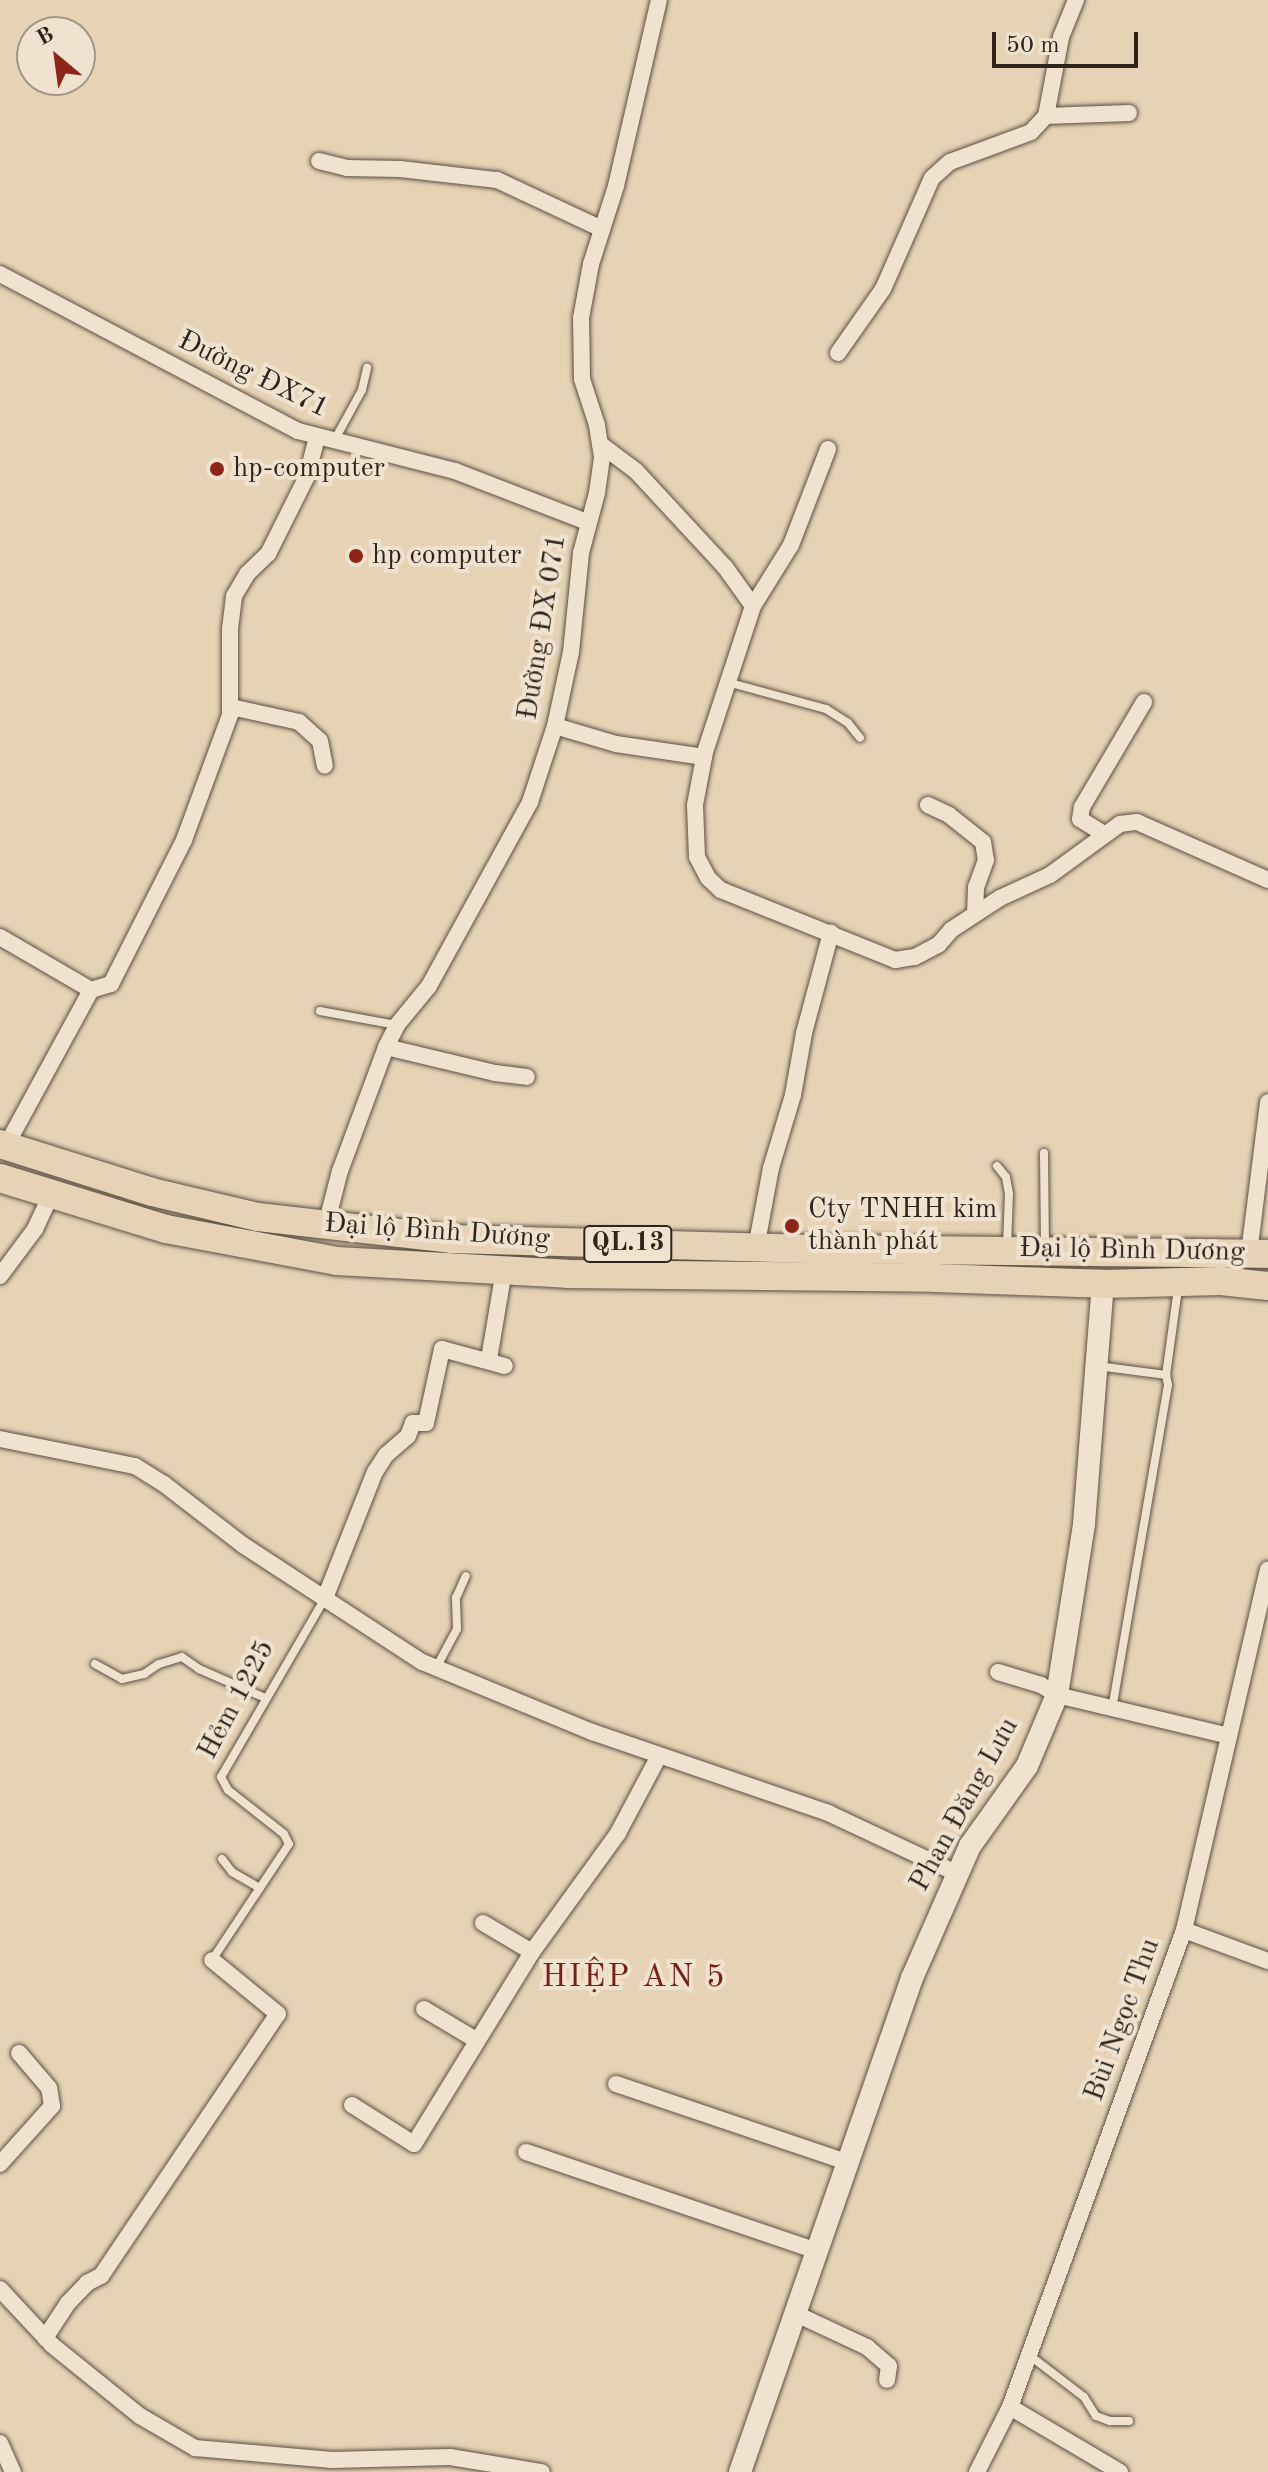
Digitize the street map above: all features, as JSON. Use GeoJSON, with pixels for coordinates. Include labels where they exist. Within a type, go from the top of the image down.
{"type":"FeatureCollection","features":[{"type":"Feature","properties":{"kind":"highway","name":"Đại lộ Bình Dương"},"geometry":{"type":"LineString","coordinates":[[3,1145],[152,1192],[258,1217],[451,1239],[756,1248],[1259,1253]]}},
{"type":"Feature","properties":{"kind":"highway","name":"Đại lộ Bình Dương"},"geometry":{"type":"LineString","coordinates":[[0,1178],[166,1229],[337,1261],[504,1270],[1268,1286]]}},
{"type":"Feature","properties":{"kind":"street","name":"Đường ĐX 071"},"geometry":{"type":"LineString","coordinates":[[326,1225],[340,1171],[386,1047],[397,1025],[429,986],[530,802],[555,726],[571,652],[587,522],[597,493],[600,444],[582,379],[581,318],[591,264],[616,186],[659,0]]}},
{"type":"Feature","properties":{"kind":"street"},"geometry":{"type":"LineString","coordinates":[[838,353],[883,289],[932,178],[950,162],[1031,132],[1046,116],[1061,37],[1076,0]]}},
{"type":"Feature","properties":{"kind":"street"},"geometry":{"type":"LineString","coordinates":[[1046,116],[1129,113]]}},
{"type":"Feature","properties":{"kind":"street"},"geometry":{"type":"LineString","coordinates":[[319,161],[347,168],[400,169],[497,180],[602,229]]}},
{"type":"Feature","properties":{"kind":"street","name":"Đường ĐX71"},"geometry":{"type":"LineString","coordinates":[[0,274],[298,431],[455,471],[587,522]]}},
{"type":"Feature","properties":{"kind":"street"},"geometry":{"type":"LineString","coordinates":[[3,1145],[91,990],[111,984],[184,840],[231,707],[230,629],[234,596],[247,574],[268,554],[325,439]]}},
{"type":"Feature","properties":{"kind":"street"},"geometry":{"type":"LineString","coordinates":[[600,444],[636,471],[725,567],[753,606]]}},
{"type":"Feature","properties":{"kind":"street"},"geometry":{"type":"LineString","coordinates":[[828,449],[791,545],[753,606],[704,757],[694,837],[697,857],[708,878],[721,890],[895,960],[915,957],[939,944],[951,930],[975,914],[1000,898],[1050,875],[1120,824],[1137,822],[1268,880]]}},
{"type":"Feature","properties":{"kind":"street"},"geometry":{"type":"LineString","coordinates":[[1104,834],[1080,819],[1082,807],[1144,702]]}},
{"type":"Feature","properties":{"kind":"street"},"geometry":{"type":"LineString","coordinates":[[231,707],[299,722],[320,741],[325,766]]}},
{"type":"Feature","properties":{"kind":"street"},"geometry":{"type":"LineString","coordinates":[[555,726],[616,744],[704,757]]}},
{"type":"Feature","properties":{"kind":"street"},"geometry":{"type":"LineString","coordinates":[[928,805],[949,815],[983,842],[986,860],[976,887],[975,914]]}},
{"type":"Feature","properties":{"kind":"street"},"geometry":{"type":"LineString","coordinates":[[756,1248],[771,1168],[793,1095],[804,1033],[831,933]]}},
{"type":"Feature","properties":{"kind":"street"},"geometry":{"type":"LineString","coordinates":[[0,937],[91,990]]}},
{"type":"Feature","properties":{"kind":"street"},"geometry":{"type":"LineString","coordinates":[[386,1047],[495,1073],[527,1077]]}},
{"type":"Feature","properties":{"kind":"street"},"geometry":{"type":"LineString","coordinates":[[1259,1253],[1268,1102]]}},
{"type":"Feature","properties":{"kind":"street"},"geometry":{"type":"LineString","coordinates":[[0,1276],[35,1229],[52,1193]]}},
{"type":"Feature","properties":{"kind":"street"},"geometry":{"type":"LineString","coordinates":[[504,1270],[489,1359],[495,1366],[505,1366]]}},
{"type":"Feature","properties":{"kind":"street","name":"Phan Đăng Lưu"},"geometry":{"type":"LineString","coordinates":[[740,2472],[912,1978],[956,1873],[970,1846],[1027,1766],[1057,1695],[1084,1524],[1103,1284]]}},
{"type":"Feature","properties":{"kind":"street","name":"Hẻm 1225"},"geometry":{"type":"LineString","coordinates":[[325,1598],[375,1472],[386,1455],[408,1436],[413,1423],[426,1423],[442,1349],[489,1359]]}},
{"type":"Feature","properties":{"kind":"street"},"geometry":{"type":"LineString","coordinates":[[0,1439],[135,1466],[164,1484],[243,1545],[436,1668],[659,1756],[828,1813],[956,1873]]}},
{"type":"Feature","properties":{"kind":"street","name":"Bùi Ngọc Thu"},"geometry":{"type":"LineString","coordinates":[[977,2472],[1010,2407],[1184,1930],[1268,1571]]}},
{"type":"Feature","properties":{"kind":"street"},"geometry":{"type":"LineString","coordinates":[[998,1672],[1041,1685],[1057,1695],[1229,1736]]}},
{"type":"Feature","properties":{"kind":"street"},"geometry":{"type":"LineString","coordinates":[[352,2105],[414,2144],[532,1952],[618,1833],[659,1756]]}},
{"type":"Feature","properties":{"kind":"street"},"geometry":{"type":"LineString","coordinates":[[483,1923],[532,1952]]}},
{"type":"Feature","properties":{"kind":"street"},"geometry":{"type":"LineString","coordinates":[[1184,1930],[1268,1961]]}},
{"type":"Feature","properties":{"kind":"street","name":"Hẻm 1225"},"geometry":{"type":"LineString","coordinates":[[45,2338],[68,2303],[87,2283],[101,2276],[278,2014],[212,1960]]}},
{"type":"Feature","properties":{"kind":"street"},"geometry":{"type":"LineString","coordinates":[[424,2009],[476,2040]]}},
{"type":"Feature","properties":{"kind":"street"},"geometry":{"type":"LineString","coordinates":[[0,2164],[52,2106],[49,2088],[19,2053]]}},
{"type":"Feature","properties":{"kind":"street"},"geometry":{"type":"LineString","coordinates":[[616,2084],[847,2162]]}},
{"type":"Feature","properties":{"kind":"street"},"geometry":{"type":"LineString","coordinates":[[526,2152],[816,2251]]}},
{"type":"Feature","properties":{"kind":"street"},"geometry":{"type":"LineString","coordinates":[[0,2289],[45,2338],[140,2416],[195,2448],[332,2460],[450,2457],[542,2472]]}},
{"type":"Feature","properties":{"kind":"street"},"geometry":{"type":"LineString","coordinates":[[794,2313],[867,2347],[889,2366],[887,2380]]}},
{"type":"Feature","properties":{"kind":"street"},"geometry":{"type":"LineString","coordinates":[[1010,2407],[1120,2472]]}},
{"type":"Feature","properties":{"kind":"street"},"geometry":{"type":"LineString","coordinates":[[0,2443],[13,2472]]}},
{"type":"Feature","properties":{"kind":"lane"},"geometry":{"type":"LineString","coordinates":[[325,439],[362,390],[367,368]]}},
{"type":"Feature","properties":{"kind":"lane"},"geometry":{"type":"LineString","coordinates":[[727,682],[826,709],[848,723],[860,738]]}},
{"type":"Feature","properties":{"kind":"lane"},"geometry":{"type":"LineString","coordinates":[[320,1011],[397,1025]]}},
{"type":"Feature","properties":{"kind":"lane"},"geometry":{"type":"LineString","coordinates":[[1044,1153],[1045,1249]]}},
{"type":"Feature","properties":{"kind":"lane"},"geometry":{"type":"LineString","coordinates":[[997,1166],[1006,1177],[1009,1194],[1007,1249]]}},
{"type":"Feature","properties":{"kind":"lane"},"geometry":{"type":"LineString","coordinates":[[1112,1708],[1168,1385],[1166,1375],[1179,1282]]}},
{"type":"Feature","properties":{"kind":"lane"},"geometry":{"type":"LineString","coordinates":[[1096,1365],[1166,1375]]}},
{"type":"Feature","properties":{"kind":"lane"},"geometry":{"type":"LineString","coordinates":[[436,1668],[457,1629],[456,1598],[466,1576]]}},
{"type":"Feature","properties":{"kind":"lane","name":"Hẻm 1225"},"geometry":{"type":"LineString","coordinates":[[212,1960],[289,1844],[284,1834],[228,1790],[221,1777],[325,1598]]}},
{"type":"Feature","properties":{"kind":"lane"},"geometry":{"type":"LineString","coordinates":[[95,1664],[122,1679],[144,1674],[159,1664],[182,1657],[199,1669],[265,1698]]}},
{"type":"Feature","properties":{"kind":"lane"},"geometry":{"type":"LineString","coordinates":[[222,1859],[232,1872],[260,1888]]}},
{"type":"Feature","properties":{"kind":"lane"},"geometry":{"type":"LineString","coordinates":[[1029,2355],[1084,2397],[1096,2416],[1110,2421],[1129,2421]]}},
{"type":"Feature","properties":{"kind":"place","name":"hp-computer"},"geometry":{"type":"Point","coordinates":[217,469]}},
{"type":"Feature","properties":{"kind":"place","name":"hp computer"},"geometry":{"type":"Point","coordinates":[356,556]}},
{"type":"Feature","properties":{"kind":"place","name":"Cty TNHH kim thành phát"},"geometry":{"type":"Point","coordinates":[792,1226]}},
{"type":"Feature","properties":{"kind":"district","name":"HIỆP AN 5"},"geometry":{"type":"Point","coordinates":[634,1978]}}]}
